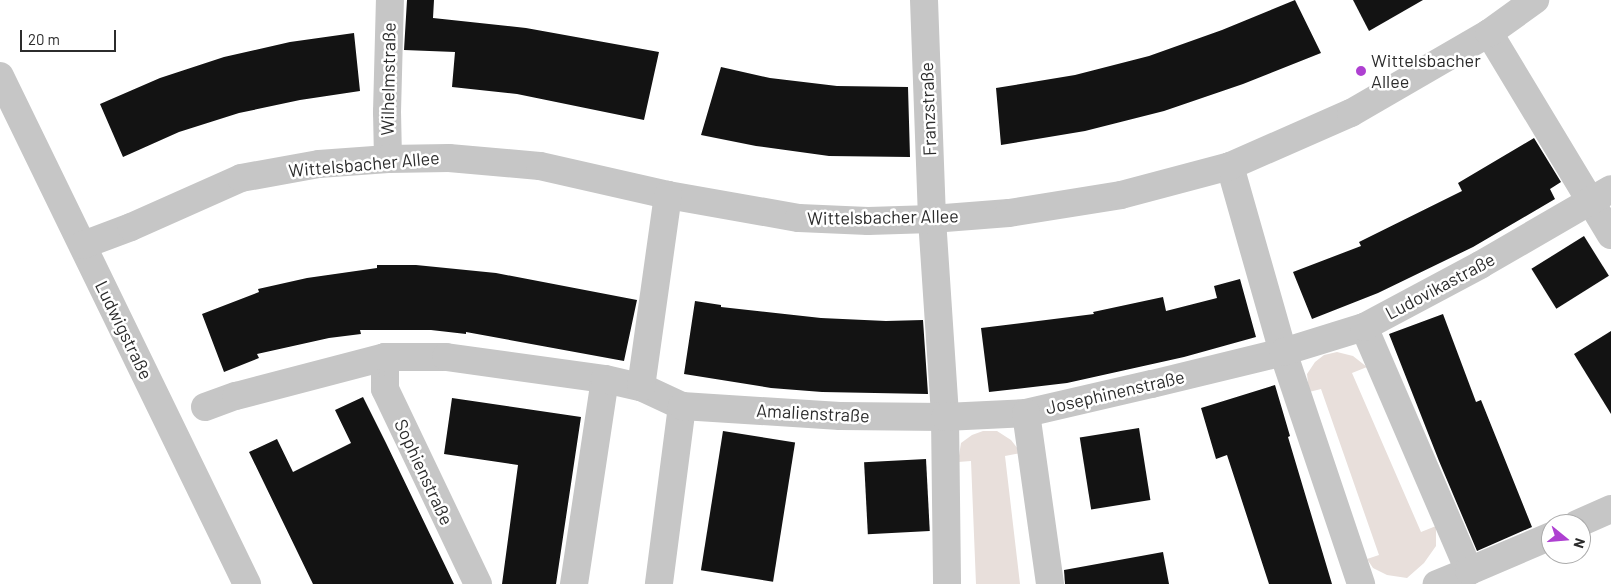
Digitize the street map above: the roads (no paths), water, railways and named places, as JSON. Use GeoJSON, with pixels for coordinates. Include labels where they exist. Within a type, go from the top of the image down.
{"type":"FeatureCollection","features":[{"type":"Feature","properties":{"kind":"street","name":"Wilhelmstraße"},"geometry":{"type":"LineString","coordinates":[[388,159],[387,92],[390,0]]}},
{"type":"Feature","properties":{"kind":"street","name":"Franzstraße"},"geometry":{"type":"LineString","coordinates":[[924,0],[932,219]]}},
{"type":"Feature","properties":{"kind":"street","name":"Wittelsbacher Allee"},"geometry":{"type":"LineString","coordinates":[[83,245],[132,227],[241,178],[319,164],[388,159],[449,158],[540,166],[668,195],[799,218],[868,221],[932,219],[1009,213],[1121,195],[1230,166],[1351,113],[1489,32],[1535,0]]}},
{"type":"Feature","properties":{"kind":"street"},"geometry":{"type":"LineString","coordinates":[[1489,32],[1601,196],[1611,235]]}},
{"type":"Feature","properties":{"kind":"street","name":"Ludwigstraße"},"geometry":{"type":"LineString","coordinates":[[0,76],[247,584]]}},
{"type":"Feature","properties":{"kind":"street"},"geometry":{"type":"LineString","coordinates":[[1230,166],[1283,352],[1361,584]]}},
{"type":"Feature","properties":{"kind":"street"},"geometry":{"type":"LineString","coordinates":[[641,387],[668,195]]}},
{"type":"Feature","properties":{"kind":"street","name":"Ludovikastraße"},"geometry":{"type":"LineString","coordinates":[[1283,352],[1364,327],[1601,196]]}},
{"type":"Feature","properties":{"kind":"street"},"geometry":{"type":"LineString","coordinates":[[932,219],[945,417],[947,584]]}},
{"type":"Feature","properties":{"kind":"street"},"geometry":{"type":"LineString","coordinates":[[1364,327],[1469,571]]}},
{"type":"Feature","properties":{"kind":"street","name":"Josephinenstraße"},"geometry":{"type":"LineString","coordinates":[[945,417],[1026,413],[1283,352]]}},
{"type":"Feature","properties":{"kind":"street"},"geometry":{"type":"LineString","coordinates":[[205,407],[236,396],[385,357],[446,358],[605,379],[641,387],[682,406],[659,584]]}},
{"type":"Feature","properties":{"kind":"street","name":"Sophienstraße"},"geometry":{"type":"LineString","coordinates":[[385,357],[385,389],[478,584]]}},
{"type":"Feature","properties":{"kind":"street"},"geometry":{"type":"LineString","coordinates":[[574,584],[605,379]]}},
{"type":"Feature","properties":{"kind":"street","name":"Amalienstraße"},"geometry":{"type":"LineString","coordinates":[[682,406],[840,416],[945,417]]}},
{"type":"Feature","properties":{"kind":"street"},"geometry":{"type":"LineString","coordinates":[[1026,413],[1050,584]]}},
{"type":"Feature","properties":{"kind":"street"},"geometry":{"type":"LineString","coordinates":[[1591,518],[1611,509]]}},
{"type":"Feature","properties":{"kind":"street"},"geometry":{"type":"LineString","coordinates":[[1437,584],[1541,540]]}},
{"type":"Feature","properties":{"kind":"place","name":"Wittelsbacher Allee"},"geometry":{"type":"Point","coordinates":[1361,71]}}]}
